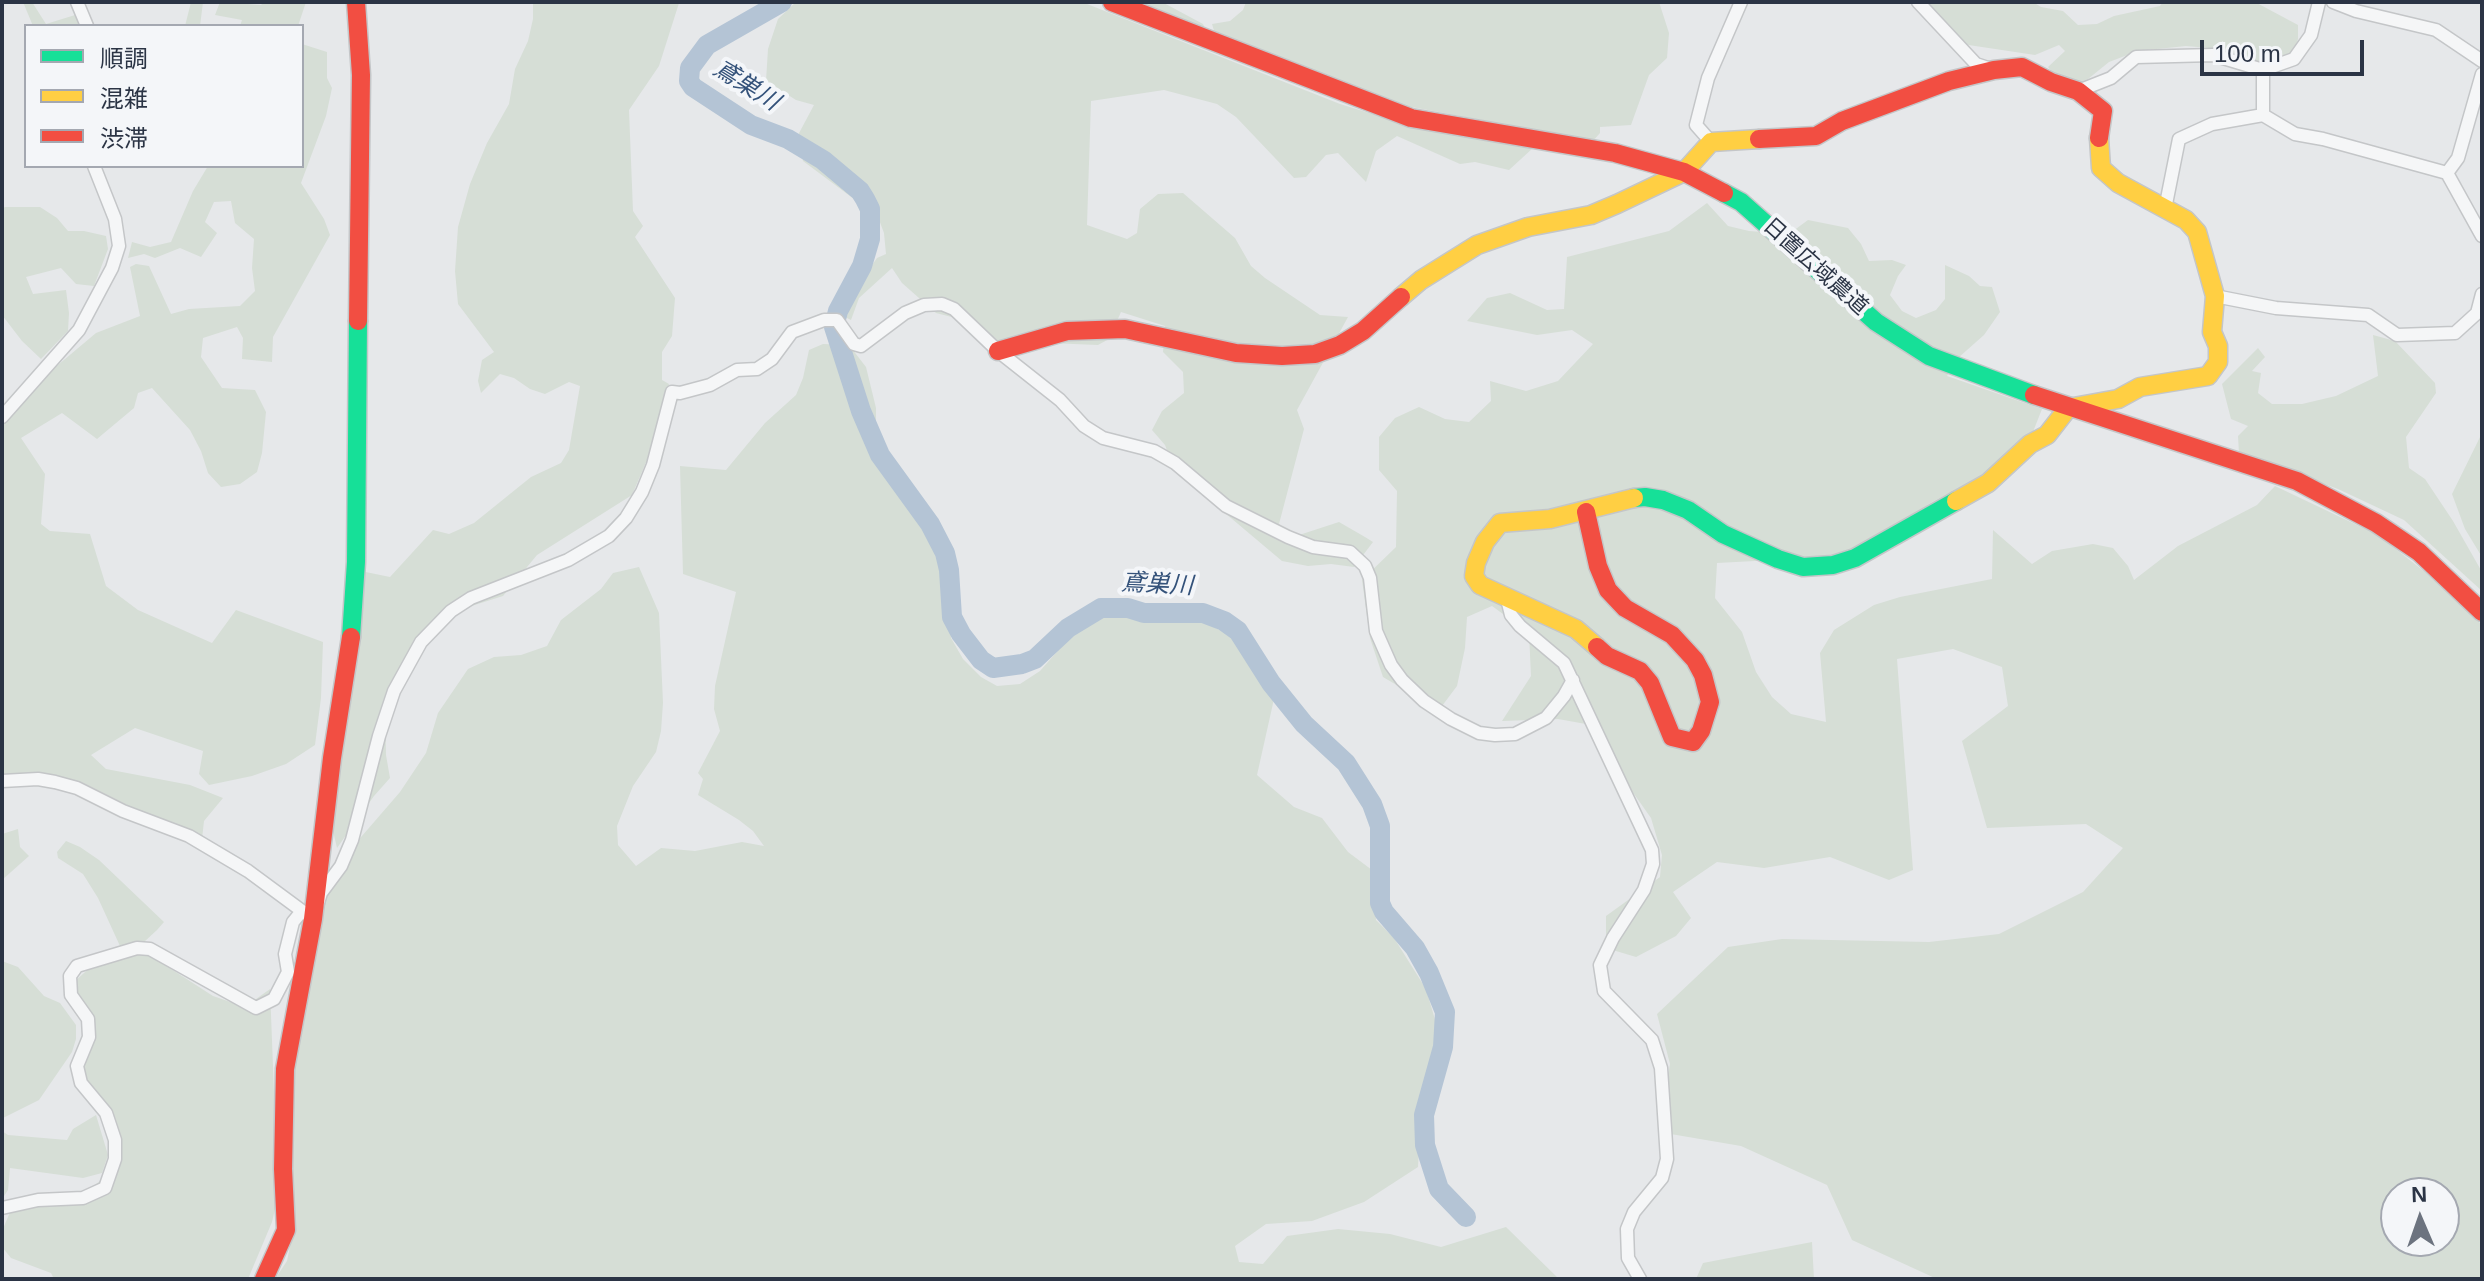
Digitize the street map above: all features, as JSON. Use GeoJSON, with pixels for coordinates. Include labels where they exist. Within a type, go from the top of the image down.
{"type":"FeatureCollection","features":[{"type":"Feature","properties":{"kind":"street"},"geometry":{"type":"LineString","coordinates":[[77,2],[86,24]]}},
{"type":"Feature","properties":{"kind":"street"},"geometry":{"type":"LineString","coordinates":[[264,1279],[286,1230],[283,1169],[285,1069],[351,634],[356,562],[361,75],[356,2]]}},
{"type":"Feature","properties":{"kind":"street","name":"日置広域農道"},"geometry":{"type":"LineString","coordinates":[[1112,2],[1411,118],[1615,153],[1684,172],[1741,202],[1842,294],[1900,338],[1948,364],[2068,408],[2297,481],[2337,500],[2419,552],[2482,612]]}},
{"type":"Feature","properties":{"kind":"street"},"geometry":{"type":"LineString","coordinates":[[1711,142],[1696,125],[1708,78],[1741,2]]}},
{"type":"Feature","properties":{"kind":"street"},"geometry":{"type":"LineString","coordinates":[[1918,2],[1976,64],[1994,70]]}},
{"type":"Feature","properties":{"kind":"street"},"geometry":{"type":"LineString","coordinates":[[2078,91],[2111,78],[2136,57],[2213,55],[2263,70],[2294,59],[2311,35],[2319,2]]}},
{"type":"Feature","properties":{"kind":"street"},"geometry":{"type":"LineString","coordinates":[[2333,2],[2370,8],[2436,30],[2482,61]]}},
{"type":"Feature","properties":{"kind":"street"},"geometry":{"type":"LineString","coordinates":[[998,351],[1067,331],[1125,329],[1236,353],[1282,356],[1315,354],[1340,345],[1363,331],[1421,280],[1477,245],[1528,227],[1591,215],[1684,172],[1711,142],[1816,136],[1842,121],[1911,94],[1994,70],[2022,67],[2078,91],[2103,111],[2098,146],[2101,168],[2118,183],[2186,220],[2197,232],[2215,296],[2212,332],[2218,346],[2218,362],[2208,376],[2140,387],[2118,399],[2068,408],[2047,435],[2030,444],[1988,483],[1855,558],[1833,565],[1803,567],[1723,534],[1688,510],[1645,497],[1550,519],[1507,520],[1500,523],[1485,542],[1476,563],[1474,576],[1480,585],[1576,629],[1607,656],[1640,671],[1650,683],[1672,737],[1693,742],[1701,731],[1710,702],[1703,675],[1695,660],[1672,635],[1625,608],[1608,590],[1598,566],[1586,512]]}},
{"type":"Feature","properties":{"kind":"street"},"geometry":{"type":"LineString","coordinates":[[2263,70],[2263,115]]}},
{"type":"Feature","properties":{"kind":"street"},"geometry":{"type":"LineString","coordinates":[[2447,173],[2458,158],[2482,74]]}},
{"type":"Feature","properties":{"kind":"street"},"geometry":{"type":"LineString","coordinates":[[2165,209],[2179,139],[2212,124],[2263,115],[2295,134],[2447,173],[2482,236]]}},
{"type":"Feature","properties":{"kind":"street"},"geometry":{"type":"LineString","coordinates":[[2,417],[79,330],[112,268],[119,246],[115,219],[95,168]]}},
{"type":"Feature","properties":{"kind":"street"},"geometry":{"type":"LineString","coordinates":[[2215,296],[2276,308],[2368,315],[2397,335],[2455,333],[2477,313],[2482,294]]}},
{"type":"Feature","properties":{"kind":"street"},"geometry":{"type":"LineString","coordinates":[[2,1208],[38,1200],[83,1198],[105,1188],[115,1159],[115,1140],[106,1113],[81,1083],[77,1066],[89,1037],[88,1019],[71,995],[70,976],[77,966],[137,948],[150,949],[256,1008],[274,999],[288,972],[285,954],[293,922],[308,915],[341,866],[352,840],[394,691],[421,642],[451,611],[471,598],[568,560],[609,536],[626,518],[642,492],[653,465],[672,392],[710,385],[737,370],[757,369],[772,359],[792,332],[824,320],[837,320],[854,344],[861,346],[898,318],[924,305],[942,304],[954,309],[998,351],[1060,400],[1084,426],[1103,438],[1154,451],[1175,463],[1226,506],[1288,537],[1313,547],[1350,552],[1365,566],[1370,578],[1376,631],[1391,665],[1424,701],[1479,733],[1515,734],[1546,718],[1573,680]]}},
{"type":"Feature","properties":{"kind":"street"},"geometry":{"type":"LineString","coordinates":[[1506,595],[1511,615],[1520,626],[1564,663],[1652,850],[1653,864],[1644,890],[1613,938],[1600,965],[1604,991],[1652,1040],[1661,1068],[1667,1159],[1662,1178],[1634,1212],[1627,1229],[1628,1258],[1640,1279]]}},
{"type":"Feature","properties":{"kind":"street"},"geometry":{"type":"LineString","coordinates":[[2,781],[38,779],[77,788],[123,811],[189,836],[248,871],[308,915]]}},
{"type":"Feature","properties":{"kind":"shaded area"},"geometry":{"type":"Polygon","coordinates":[[[23,2],[32,2],[46,24],[32,24],[23,2]]]}},
{"type":"Feature","properties":{"kind":"shaded area"},"geometry":{"type":"Polygon","coordinates":[[[191,2],[203,2],[200,24],[186,24],[191,2]]]}},
{"type":"Feature","properties":{"kind":"shaded area"},"geometry":{"type":"Polygon","coordinates":[[[220,2],[261,5],[264,2],[306,2],[299,24],[241,24],[242,20],[215,15],[220,2]]]}},
{"type":"Feature","properties":{"kind":"shaded area"},"geometry":{"type":"Polygon","coordinates":[[[533,2],[679,3],[659,66],[629,110],[633,211],[643,226],[635,237],[675,298],[672,336],[662,352],[662,380],[669,384],[650,453],[632,495],[537,555],[503,596],[440,616],[385,708],[390,778],[337,848],[330,818],[356,570],[390,577],[433,530],[449,534],[474,523],[531,477],[561,463],[569,450],[580,386],[569,382],[545,394],[500,374],[481,393],[478,381],[482,360],[494,352],[458,304],[455,271],[458,227],[470,184],[487,143],[509,104],[515,69],[528,41],[533,2]]]}},
{"type":"Feature","properties":{"kind":"shaded area"},"geometry":{"type":"Polygon","coordinates":[[[796,2],[1082,2],[1340,104],[1418,128],[1533,148],[1509,170],[1475,162],[1460,164],[1397,136],[1376,151],[1366,182],[1338,153],[1326,155],[1306,177],[1294,178],[1236,117],[1217,104],[1164,90],[1091,101],[1087,225],[1127,239],[1137,233],[1140,209],[1158,194],[1183,193],[1235,238],[1251,266],[1265,278],[1320,315],[1348,317],[1297,410],[1304,429],[1279,524],[1293,537],[1339,522],[1373,542],[1354,567],[1331,564],[1308,566],[1282,561],[1175,471],[1165,445],[1152,430],[1162,411],[1184,393],[1183,372],[1163,352],[1165,326],[1121,312],[1109,339],[1098,345],[1049,343],[1010,351],[979,324],[936,313],[902,283],[892,268],[859,298],[851,320],[843,316],[858,285],[877,258],[886,254],[884,233],[878,217],[803,161],[798,135],[814,105],[796,100],[766,81],[768,49],[778,19],[796,2]]]}},
{"type":"Feature","properties":{"kind":"shaded area"},"geometry":{"type":"Polygon","coordinates":[[[1135,2],[1162,2],[1203,24],[1207,32],[1135,2]]]}},
{"type":"Feature","properties":{"kind":"shaded area"},"geometry":{"type":"Polygon","coordinates":[[[1246,2],[1659,2],[1669,33],[1667,58],[1649,75],[1631,125],[1600,127],[1600,133],[1593,141],[1401,105],[1215,34],[1212,24],[1230,21],[1243,10],[1246,2]]]}},
{"type":"Feature","properties":{"kind":"shaded area"},"geometry":{"type":"Polygon","coordinates":[[[1909,2],[2033,2],[2041,7],[2063,11],[2078,25],[2097,24],[2114,16],[2160,6],[2163,2],[2255,2],[2298,25],[2298,39],[2293,55],[2265,64],[2252,63],[2221,49],[2186,46],[2138,51],[2109,62],[2078,83],[2054,75],[2048,67],[2065,51],[2059,45],[2035,55],[1962,44],[1939,30],[1909,2]]]}},
{"type":"Feature","properties":{"kind":"shaded area"},"geometry":{"type":"Polygon","coordinates":[[[88,11],[94,24],[46,24],[88,11]]]}},
{"type":"Feature","properties":{"kind":"shaded area"},"geometry":{"type":"Polygon","coordinates":[[[304,45],[327,52],[327,78],[332,88],[326,116],[301,183],[324,219],[330,235],[273,337],[272,362],[242,359],[243,338],[237,327],[203,338],[201,357],[222,388],[255,390],[266,412],[257,472],[240,484],[221,487],[208,473],[190,430],[152,388],[138,393],[134,408],[97,439],[62,413],[21,438],[45,474],[41,524],[50,531],[90,534],[106,586],[138,610],[212,643],[236,610],[323,642],[315,745],[286,764],[252,776],[209,785],[199,774],[203,751],[135,728],[91,755],[106,769],[190,785],[223,798],[204,821],[202,839],[46,776],[2,775],[2,412],[96,333],[140,316],[130,267],[136,264],[149,266],[171,314],[189,309],[240,306],[255,291],[252,268],[254,239],[235,223],[231,201],[214,202],[205,222],[217,233],[201,257],[180,248],[155,258],[144,254],[128,258],[132,242],[150,247],[171,242],[193,191],[207,168],[304,168],[304,45]]]}},
{"type":"Feature","properties":{"kind":"shaded area"},"geometry":{"type":"Polygon","coordinates":[[[1707,203],[1728,226],[1749,231],[1789,234],[1808,220],[1848,228],[1869,261],[1892,260],[1906,265],[1890,295],[1902,311],[1916,318],[1936,310],[1945,299],[1945,265],[1969,276],[1980,286],[1992,287],[2000,312],[1984,335],[1958,358],[1947,376],[2042,409],[2027,447],[2007,473],[1969,483],[1932,502],[1862,548],[1831,557],[1717,563],[1715,598],[1742,632],[1756,672],[1772,697],[1791,714],[1826,722],[1820,653],[1834,630],[1874,605],[1992,579],[1993,530],[2032,564],[2052,551],[2093,544],[2113,548],[2128,566],[2134,580],[2178,546],[2257,505],[2275,486],[2378,535],[2425,572],[2482,625],[2482,1279],[1937,1279],[1852,1240],[1827,1185],[1741,1146],[1659,1132],[1670,1064],[1657,1014],[1728,947],[1782,939],[1929,942],[1999,934],[2083,892],[2123,848],[2086,824],[1987,828],[1962,741],[2008,706],[2002,667],[1953,649],[1897,659],[1913,870],[1889,880],[1830,857],[1764,868],[1717,862],[1673,892],[1691,918],[1676,936],[1636,957],[1606,948],[1606,916],[1660,877],[1662,855],[1651,818],[1622,777],[1597,726],[1558,719],[1502,721],[1531,676],[1529,633],[1492,606],[1467,617],[1465,648],[1457,686],[1439,710],[1383,677],[1370,638],[1362,580],[1396,547],[1397,491],[1379,470],[1379,437],[1395,418],[1419,407],[1445,419],[1469,422],[1491,401],[1490,381],[1526,391],[1558,381],[1593,344],[1572,330],[1537,335],[1467,321],[1487,298],[1510,293],[1547,310],[1564,309],[1567,257],[1669,231],[1707,203]]]}},
{"type":"Feature","properties":{"kind":"shaded area"},"geometry":{"type":"Polygon","coordinates":[[[40,207],[57,218],[68,231],[106,236],[108,249],[94,286],[76,284],[61,268],[26,277],[33,294],[66,290],[68,331],[41,359],[2,315],[2,209],[40,207]]]}},
{"type":"Feature","properties":{"kind":"shaded area"},"geometry":{"type":"Polygon","coordinates":[[[2373,335],[2395,341],[2435,383],[2436,393],[2406,437],[2409,468],[2425,479],[2453,521],[2482,572],[2482,591],[2404,520],[2338,489],[2239,453],[2238,436],[2248,426],[2231,419],[2222,384],[2258,348],[2265,357],[2252,371],[2261,373],[2258,393],[2272,404],[2302,404],[2336,396],[2378,376],[2373,335]]]}},
{"type":"Feature","properties":{"kind":"shaded area"},"geometry":{"type":"Polygon","coordinates":[[[823,344],[849,345],[866,367],[876,408],[876,459],[903,496],[942,535],[953,567],[956,604],[951,638],[963,659],[981,677],[997,686],[1020,684],[1040,671],[1077,629],[1107,615],[1166,623],[1195,618],[1228,634],[1270,666],[1276,690],[1257,775],[1294,807],[1322,818],[1348,852],[1372,870],[1376,920],[1394,938],[1426,989],[1436,1023],[1433,1057],[1422,1095],[1418,1167],[1364,1202],[1312,1221],[1266,1224],[1235,1246],[1239,1262],[1263,1264],[1287,1236],[1338,1229],[1390,1234],[1441,1247],[1506,1227],[1559,1279],[275,1279],[287,1261],[294,1227],[282,1143],[317,888],[400,792],[426,753],[438,713],[468,669],[494,657],[521,655],[547,646],[561,620],[601,589],[613,573],[639,567],[659,613],[663,703],[661,731],[656,752],[633,786],[617,826],[618,845],[636,866],[661,848],[695,851],[742,842],[764,846],[753,831],[739,820],[698,795],[703,779],[698,773],[720,731],[714,709],[715,686],[736,592],[683,574],[680,466],[726,470],[765,423],[796,395],[809,350],[823,344]]]}},
{"type":"Feature","properties":{"kind":"shaded area"},"geometry":{"type":"Polygon","coordinates":[[[2482,433],[2482,557],[2465,529],[2452,494],[2482,433]]]}},
{"type":"Feature","properties":{"kind":"shaded area"},"geometry":{"type":"Polygon","coordinates":[[[18,829],[20,847],[29,856],[2,880],[2,834],[18,829]]]}},
{"type":"Feature","properties":{"kind":"shaded area"},"geometry":{"type":"Polygon","coordinates":[[[66,841],[99,860],[164,922],[144,942],[120,946],[83,874],[58,858],[57,852],[66,841]]]}},
{"type":"Feature","properties":{"kind":"shaded area"},"geometry":{"type":"Polygon","coordinates":[[[128,952],[151,956],[213,996],[245,1007],[270,989],[278,1196],[272,1222],[248,1279],[54,1279],[51,1273],[11,1258],[2,1247],[2,1231],[11,1210],[88,1190],[104,1178],[121,1148],[83,1080],[78,1062],[84,1024],[75,981],[93,965],[128,952]]]}},
{"type":"Feature","properties":{"kind":"shaded area"},"geometry":{"type":"Polygon","coordinates":[[[2,961],[18,967],[44,996],[60,1003],[76,1025],[76,1039],[72,1052],[39,1100],[3,1118],[2,1130],[2,961]]]}},
{"type":"Feature","properties":{"kind":"shaded area"},"geometry":{"type":"Polygon","coordinates":[[[96,1115],[108,1155],[102,1173],[83,1178],[10,1168],[8,1190],[2,1199],[2,1131],[8,1135],[67,1140],[73,1129],[96,1115]]]}},
{"type":"Feature","properties":{"kind":"shaded area"},"geometry":{"type":"Polygon","coordinates":[[[1812,1242],[1814,1279],[1696,1279],[1703,1263],[1812,1242]]]}},
{"type":"Feature","properties":{"kind":"waterway","name":"鳶巣川"},"geometry":{"type":"LineString","coordinates":[[782,2],[707,45],[690,68],[689,81],[693,87],[751,125],[788,139],[823,160],[860,191],[870,209],[870,239],[862,266],[838,311],[834,327],[861,411],[880,455],[930,524],[945,553],[952,617],[961,634],[981,660],[993,668],[1035,659],[1068,628],[1101,608],[1128,608],[1144,613],[1203,613],[1224,621],[1238,631],[1271,683],[1304,724],[1346,763],[1372,804],[1380,826],[1380,903],[1415,948],[1445,1012],[1443,1047],[1424,1115],[1425,1145],[1439,1189],[1466,1217]]}},
{"type":"Feature","properties":{"kind":"traffic: fast"},"geometry":{"type":"LineString","coordinates":[[1724,193],[1741,202],[1876,322],[1929,356],[2034,395]]}},
{"type":"Feature","properties":{"kind":"traffic: fast"},"geometry":{"type":"LineString","coordinates":[[351,637],[356,562],[358,321]]}},
{"type":"Feature","properties":{"kind":"traffic: fast"},"geometry":{"type":"LineString","coordinates":[[1634,498],[1663,500],[1688,510],[1723,534],[1803,567],[1833,565],[1855,558],[1956,501]]}},
{"type":"Feature","properties":{"kind":"traffic: slow"},"geometry":{"type":"LineString","coordinates":[[1956,501],[1988,483],[2030,444],[2047,435],[2068,408],[2118,399],[2140,387],[2208,376],[2218,362],[2218,346],[2212,332],[2215,296],[2197,232],[2186,220],[2118,183],[2101,168],[2099,138]]}},
{"type":"Feature","properties":{"kind":"traffic: slow"},"geometry":{"type":"LineString","coordinates":[[1401,297],[1421,280],[1477,245],[1528,227],[1591,215],[1617,204],[1684,172],[1711,142],[1759,139]]}},
{"type":"Feature","properties":{"kind":"traffic: slow"},"geometry":{"type":"LineString","coordinates":[[1597,647],[1576,629],[1480,585],[1474,576],[1476,563],[1485,542],[1500,523],[1550,519],[1634,498]]}},
{"type":"Feature","properties":{"kind":"traffic: jam"},"geometry":{"type":"LineString","coordinates":[[356,2],[361,75],[358,321]]}},
{"type":"Feature","properties":{"kind":"traffic: jam"},"geometry":{"type":"LineString","coordinates":[[1112,2],[1411,118],[1615,153],[1684,172],[1724,193]]}},
{"type":"Feature","properties":{"kind":"traffic: jam"},"geometry":{"type":"LineString","coordinates":[[1759,139],[1816,136],[1842,121],[1949,81],[2022,67],[2078,91],[2103,111],[2099,138]]}},
{"type":"Feature","properties":{"kind":"traffic: jam"},"geometry":{"type":"LineString","coordinates":[[998,351],[1067,331],[1125,329],[1236,353],[1282,356],[1315,354],[1340,345],[1363,331],[1401,297]]}},
{"type":"Feature","properties":{"kind":"traffic: jam"},"geometry":{"type":"LineString","coordinates":[[2034,395],[2297,481],[2376,523],[2419,552],[2482,612]]}},
{"type":"Feature","properties":{"kind":"traffic: jam"},"geometry":{"type":"LineString","coordinates":[[1586,512],[1598,566],[1608,590],[1625,608],[1672,635],[1695,660],[1703,675],[1710,702],[1701,731],[1693,742],[1672,737],[1650,683],[1640,671],[1607,656],[1597,647]]}},
{"type":"Feature","properties":{"kind":"traffic: jam"},"geometry":{"type":"LineString","coordinates":[[264,1279],[286,1230],[283,1169],[285,1069],[313,919],[332,758],[351,637]]}}]}
